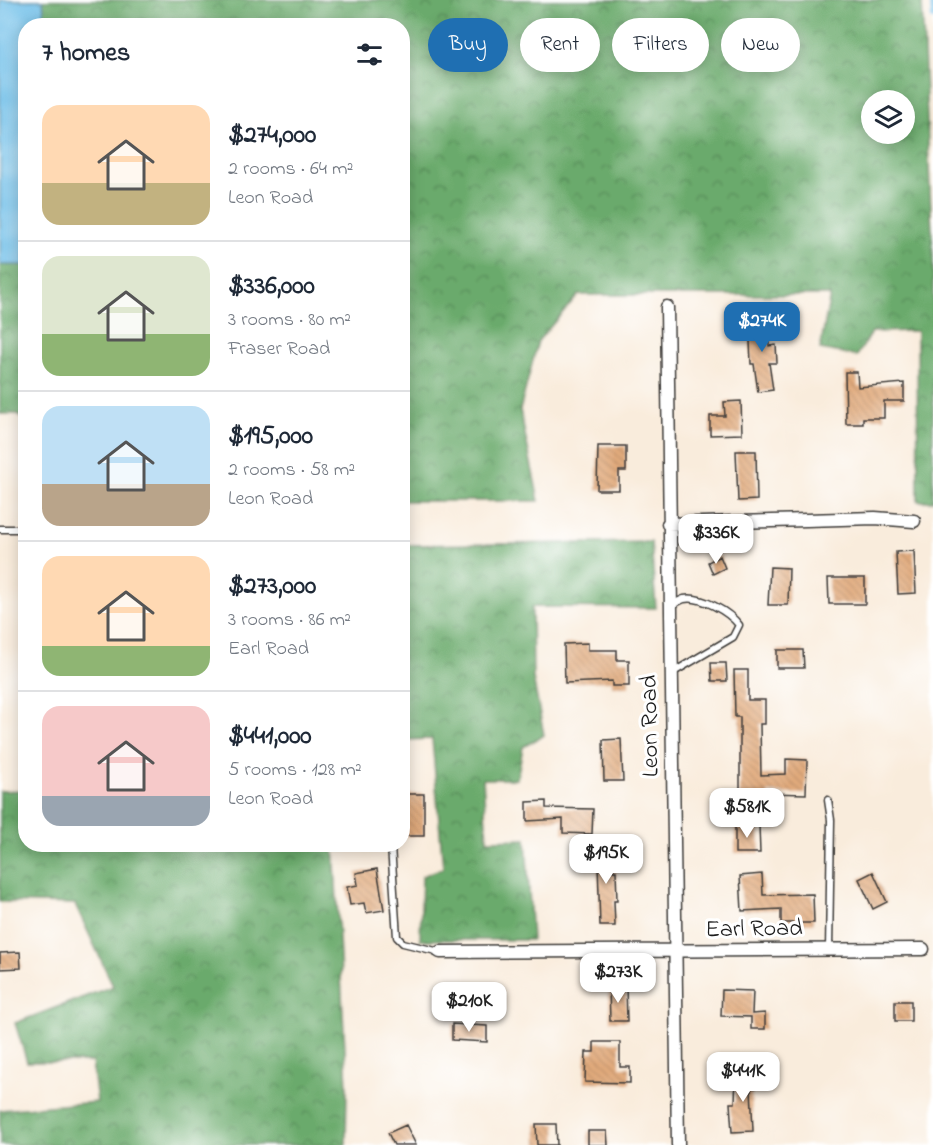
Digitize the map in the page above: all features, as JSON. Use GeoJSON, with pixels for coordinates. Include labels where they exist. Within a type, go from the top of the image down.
{"type":"FeatureCollection","features":[{"type":"Feature","properties":{"kind":"street","name":"Leon Road"},"geometry":{"type":"LineString","coordinates":[[667,307],[668,524],[678,1145]]}},
{"type":"Feature","properties":{"kind":"street"},"geometry":{"type":"LineString","coordinates":[[668,524],[875,518],[914,521]]}},
{"type":"Feature","properties":{"kind":"street","name":"Earl Road"},"geometry":{"type":"LineString","coordinates":[[440,952],[923,949]]}},
{"type":"Feature","properties":{"kind":"lane"},"geometry":{"type":"LineString","coordinates":[[0,529],[18,529]]}},
{"type":"Feature","properties":{"kind":"lane"},"geometry":{"type":"LineString","coordinates":[[671,606],[684,599],[697,600],[734,617],[739,625],[733,637],[672,674]]}},
{"type":"Feature","properties":{"kind":"lane"},"geometry":{"type":"LineString","coordinates":[[828,800],[832,831],[829,950]]}},
{"type":"Feature","properties":{"kind":"lane"},"geometry":{"type":"LineString","coordinates":[[391,852],[397,937],[403,943],[440,952]]}},
{"type":"Feature","properties":{"kind":"green space"},"geometry":{"type":"Polygon","coordinates":[[[43,0],[922,0],[933,258],[933,501],[918,501],[917,331],[872,332],[857,356],[820,349],[830,295],[578,295],[538,341],[520,410],[539,501],[410,501],[410,18],[44,18],[43,0]]]}},
{"type":"Feature","properties":{"kind":"green space"},"geometry":{"type":"Polygon","coordinates":[[[0,265],[18,265],[18,415],[0,414],[0,265]]]}},
{"type":"Feature","properties":{"kind":"green space"},"geometry":{"type":"Polygon","coordinates":[[[651,542],[656,608],[532,607],[533,678],[544,735],[523,747],[517,779],[483,779],[487,840],[526,839],[532,940],[420,940],[422,876],[443,868],[432,739],[410,740],[410,545],[651,542]]]}},
{"type":"Feature","properties":{"kind":"green space"},"geometry":{"type":"Polygon","coordinates":[[[18,790],[18,852],[334,852],[347,1086],[346,1145],[0,1145],[0,1110],[97,1102],[92,1062],[27,1062],[15,1023],[113,986],[75,904],[0,902],[0,791],[18,790]]]}},
{"type":"Feature","properties":{"kind":"water"},"geometry":{"type":"Polygon","coordinates":[[[0,0],[43,0],[44,18],[18,18],[18,265],[0,265],[0,0]]]}},
{"type":"Feature","properties":{"kind":"building"},"geometry":{"type":"Polygon","coordinates":[[[768,317],[769,346],[776,345],[777,363],[769,363],[773,390],[758,392],[754,364],[751,364],[749,318],[768,317]]]}},
{"type":"Feature","properties":{"kind":"building"},"geometry":{"type":"Polygon","coordinates":[[[845,372],[857,372],[858,387],[904,383],[904,401],[884,401],[884,418],[863,418],[863,424],[846,424],[845,372]]]}},
{"type":"Feature","properties":{"kind":"building"},"geometry":{"type":"Polygon","coordinates":[[[741,401],[742,434],[710,435],[710,416],[725,416],[724,402],[741,401]]]}},
{"type":"Feature","properties":{"kind":"building"},"geometry":{"type":"Polygon","coordinates":[[[598,446],[626,446],[626,471],[619,471],[619,490],[597,490],[598,446]]]}},
{"type":"Feature","properties":{"kind":"building"},"geometry":{"type":"Polygon","coordinates":[[[736,451],[756,451],[757,500],[738,501],[736,451]]]}},
{"type":"Feature","properties":{"kind":"building"},"geometry":{"type":"Polygon","coordinates":[[[914,551],[916,593],[898,594],[896,552],[914,551]]]}},
{"type":"Feature","properties":{"kind":"building"},"geometry":{"type":"Polygon","coordinates":[[[720,556],[725,568],[713,574],[708,562],[720,556]]]}},
{"type":"Feature","properties":{"kind":"building"},"geometry":{"type":"Polygon","coordinates":[[[770,567],[789,568],[788,605],[768,605],[770,567]]]}},
{"type":"Feature","properties":{"kind":"building"},"geometry":{"type":"Polygon","coordinates":[[[828,578],[865,578],[865,604],[829,604],[828,578]]]}},
{"type":"Feature","properties":{"kind":"building"},"geometry":{"type":"Polygon","coordinates":[[[588,643],[588,650],[617,650],[617,660],[629,660],[629,686],[612,686],[612,681],[565,683],[564,644],[588,643]]]}},
{"type":"Feature","properties":{"kind":"building"},"geometry":{"type":"Polygon","coordinates":[[[777,650],[803,650],[804,668],[777,668],[777,650]]]}},
{"type":"Feature","properties":{"kind":"building"},"geometry":{"type":"Polygon","coordinates":[[[711,663],[726,663],[727,681],[712,681],[711,663]]]}},
{"type":"Feature","properties":{"kind":"building"},"geometry":{"type":"Polygon","coordinates":[[[734,670],[748,670],[748,700],[765,700],[765,724],[760,724],[761,775],[786,774],[786,759],[807,760],[806,794],[768,793],[768,797],[740,798],[740,717],[735,717],[734,670]]]}},
{"type":"Feature","properties":{"kind":"building"},"geometry":{"type":"Polygon","coordinates":[[[621,739],[623,781],[604,781],[603,740],[621,739]]]}},
{"type":"Feature","properties":{"kind":"building"},"geometry":{"type":"Polygon","coordinates":[[[410,794],[424,794],[424,836],[410,836],[410,794]]]}},
{"type":"Feature","properties":{"kind":"building"},"geometry":{"type":"Polygon","coordinates":[[[546,801],[546,808],[593,809],[592,834],[563,833],[563,819],[527,821],[527,802],[546,801]]]}},
{"type":"Feature","properties":{"kind":"building"},"geometry":{"type":"Polygon","coordinates":[[[759,825],[760,853],[735,853],[735,826],[759,825]]]}},
{"type":"Feature","properties":{"kind":"building"},"geometry":{"type":"Polygon","coordinates":[[[594,846],[613,847],[617,901],[614,901],[615,926],[600,926],[598,864],[594,864],[594,846]]]}},
{"type":"Feature","properties":{"kind":"building"},"geometry":{"type":"Polygon","coordinates":[[[377,869],[384,910],[366,913],[364,903],[350,905],[347,887],[358,885],[356,873],[377,869]]]}},
{"type":"Feature","properties":{"kind":"building"},"geometry":{"type":"Polygon","coordinates":[[[873,872],[887,902],[873,909],[859,879],[873,872]]]}},
{"type":"Feature","properties":{"kind":"building"},"geometry":{"type":"Polygon","coordinates":[[[762,874],[763,895],[813,894],[814,923],[781,923],[781,909],[742,911],[740,876],[762,874]]]}},
{"type":"Feature","properties":{"kind":"building"},"geometry":{"type":"Polygon","coordinates":[[[20,952],[21,968],[0,969],[0,953],[20,952]]]}},
{"type":"Feature","properties":{"kind":"building"},"geometry":{"type":"Polygon","coordinates":[[[626,986],[627,1021],[610,1021],[609,987],[626,986]]]}},
{"type":"Feature","properties":{"kind":"building"},"geometry":{"type":"Polygon","coordinates":[[[722,990],[753,991],[752,1014],[765,1013],[765,1029],[751,1029],[751,1017],[721,1016],[722,990]]]}},
{"type":"Feature","properties":{"kind":"building"},"geometry":{"type":"Polygon","coordinates":[[[895,1001],[911,1001],[911,1021],[895,1021],[895,1001]]]}},
{"type":"Feature","properties":{"kind":"building"},"geometry":{"type":"Polygon","coordinates":[[[452,1024],[487,1026],[487,1042],[452,1040],[452,1024]]]}},
{"type":"Feature","properties":{"kind":"building"},"geometry":{"type":"Polygon","coordinates":[[[594,1042],[620,1042],[620,1067],[630,1067],[630,1083],[585,1082],[586,1052],[594,1052],[594,1042]]]}},
{"type":"Feature","properties":{"kind":"building"},"geometry":{"type":"Polygon","coordinates":[[[736,1072],[757,1073],[756,1088],[751,1088],[753,1131],[732,1132],[730,1103],[735,1103],[736,1072]]]}},
{"type":"Feature","properties":{"kind":"building"},"geometry":{"type":"Polygon","coordinates":[[[536,1124],[556,1124],[557,1145],[537,1145],[536,1124]]]}},
{"type":"Feature","properties":{"kind":"building"},"geometry":{"type":"Polygon","coordinates":[[[406,1125],[416,1145],[394,1145],[388,1133],[406,1125]]]}},
{"type":"Feature","properties":{"kind":"building"},"geometry":{"type":"Polygon","coordinates":[[[588,1131],[607,1131],[608,1145],[588,1145],[588,1131]]]}},
{"type":"Feature","properties":{"kind":"waterway"},"geometry":{"type":"LineString","coordinates":[[932,0],[933,18]]}}]}
